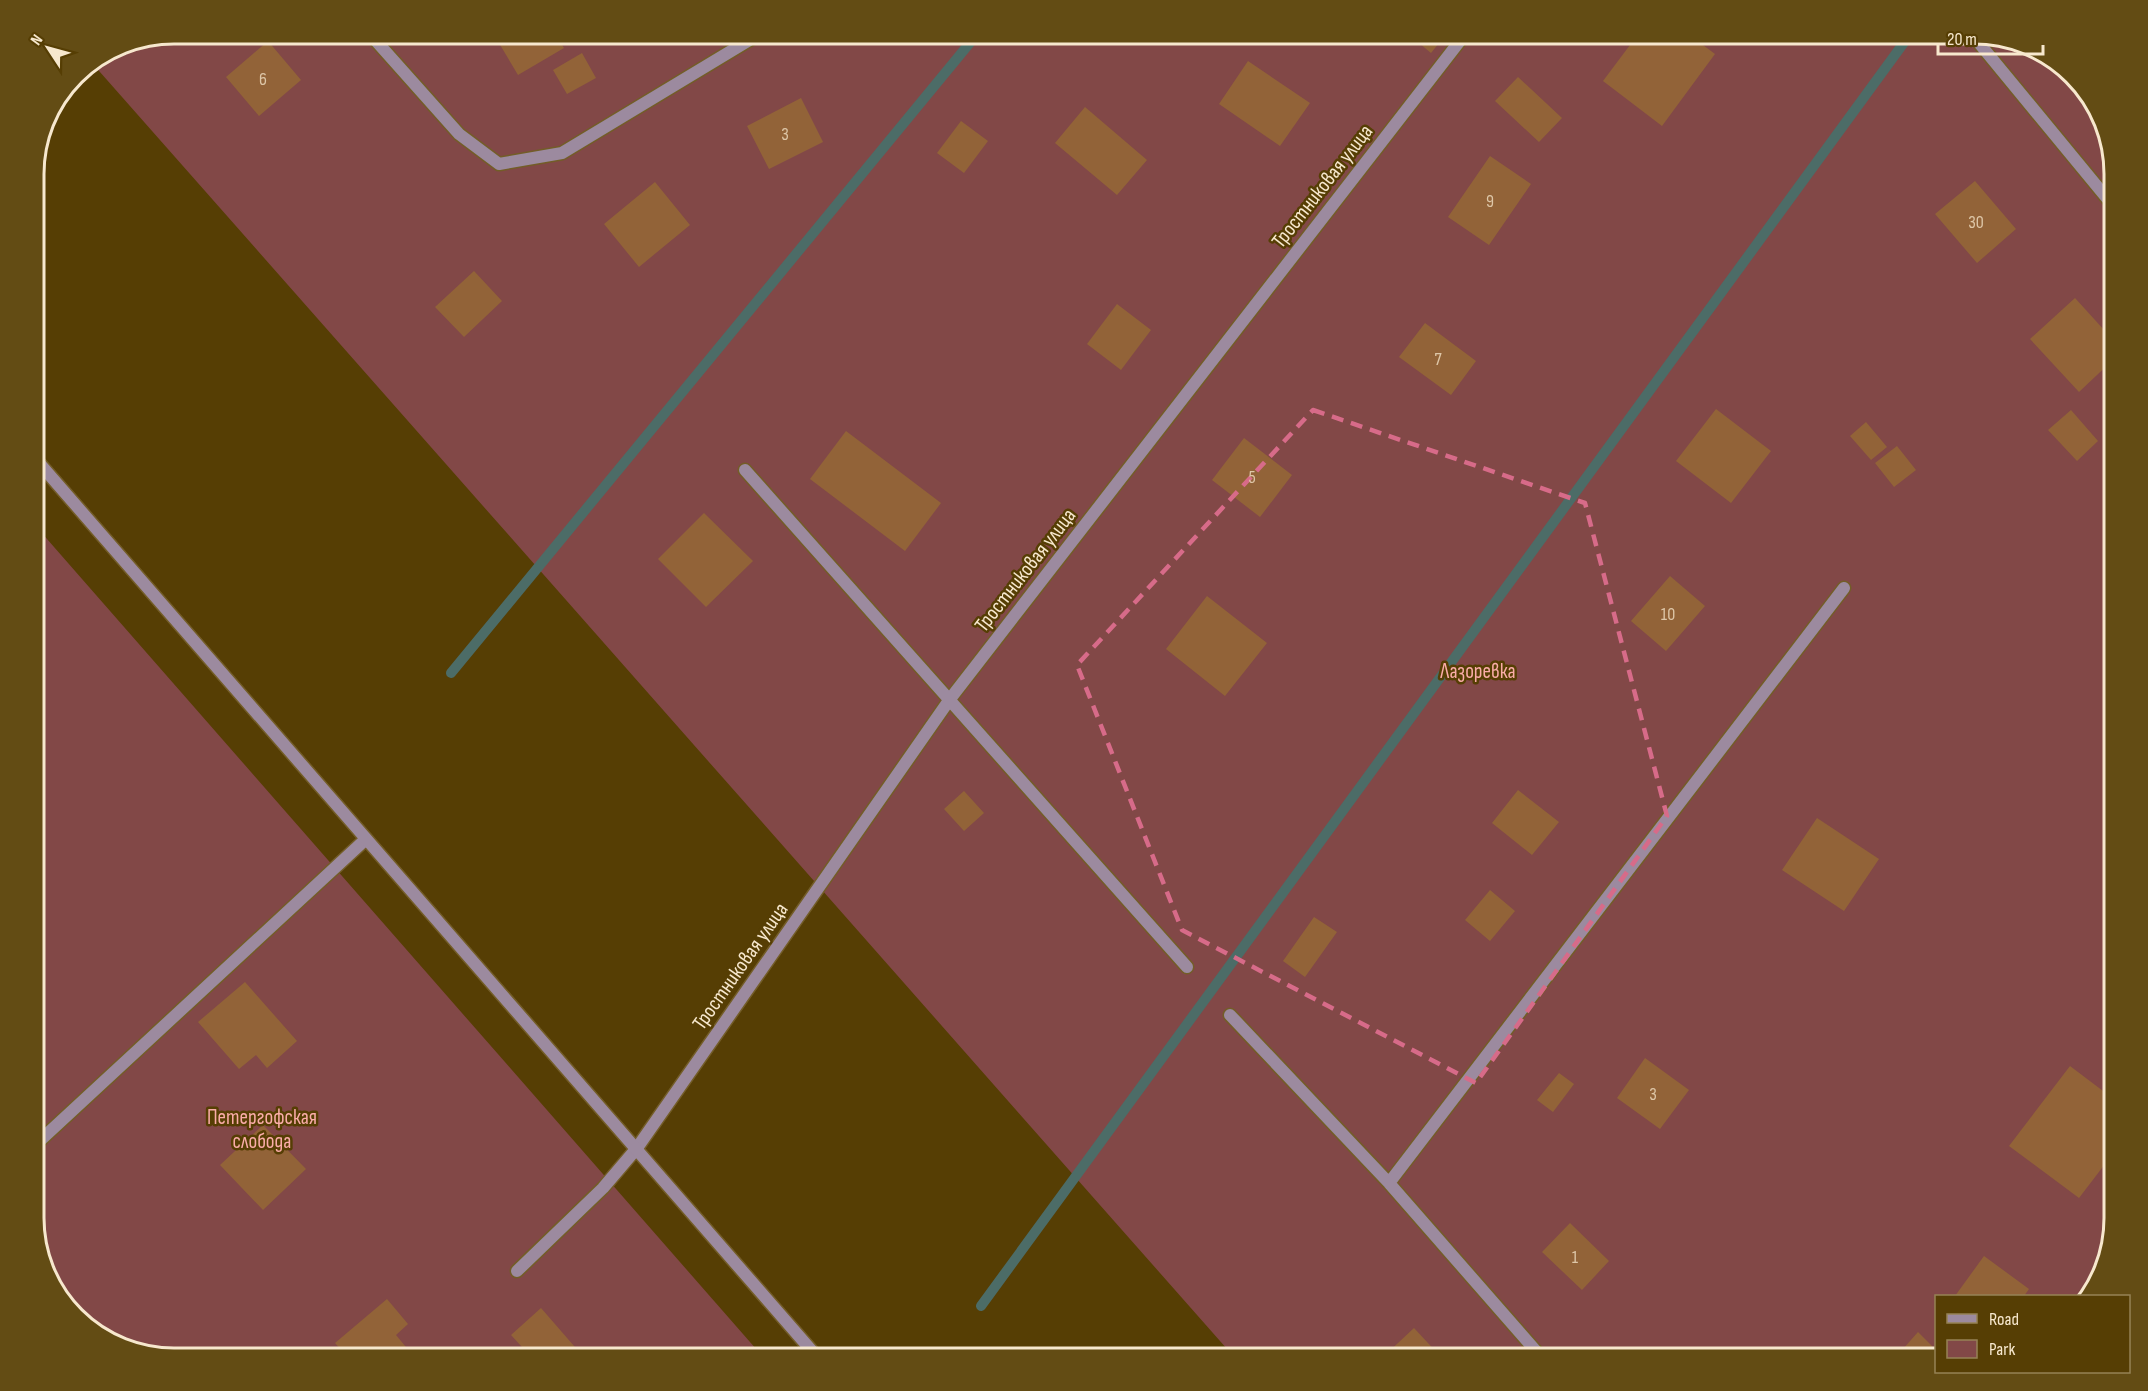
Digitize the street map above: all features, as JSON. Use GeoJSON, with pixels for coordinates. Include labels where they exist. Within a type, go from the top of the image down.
{"type":"FeatureCollection","features":[{"type":"Feature","properties":{"kind":"street"},"geometry":{"type":"LineString","coordinates":[[379,44],[459,134],[499,164],[562,153],[743,44]]}},
{"type":"Feature","properties":{"kind":"street","name":"Тростниковая улица"},"geometry":{"type":"LineString","coordinates":[[516,1271],[603,1188],[637,1148],[950,699],[1457,44]]}},
{"type":"Feature","properties":{"kind":"street"},"geometry":{"type":"LineString","coordinates":[[1979,44],[2104,195]]}},
{"type":"Feature","properties":{"kind":"street"},"geometry":{"type":"LineString","coordinates":[[44,469],[809,1348]]}},
{"type":"Feature","properties":{"kind":"street"},"geometry":{"type":"LineString","coordinates":[[745,470],[1186,967]]}},
{"type":"Feature","properties":{"kind":"street"},"geometry":{"type":"LineString","coordinates":[[1389,1183],[1844,588]]}},
{"type":"Feature","properties":{"kind":"street"},"geometry":{"type":"LineString","coordinates":[[44,1137],[366,839]]}},
{"type":"Feature","properties":{"kind":"street"},"geometry":{"type":"LineString","coordinates":[[1230,1015],[1389,1183],[1533,1348]]}},
{"type":"Feature","properties":{"kind":"highlighted area"},"geometry":{"type":"Polygon","coordinates":[[[1313,410],[1585,503],[1667,816],[1476,1083],[1182,930],[1077,665],[1313,410]]]}},
{"type":"Feature","properties":{"kind":"green space","name":"Лазоревка"},"geometry":{"type":"Polygon","coordinates":[[[174,44],[1974,44],[2008,48],[2024,53],[2047,65],[2072,88],[2083,101],[2095,124],[2100,140],[2104,174],[2104,1217],[2098,1259],[2083,1290],[2079,1295],[1935,1295],[1935,1348],[1226,1348],[97,69],[124,53],[148,46],[174,44]]]}},
{"type":"Feature","properties":{"kind":"green space","name":"Петергофская слобода"},"geometry":{"type":"Polygon","coordinates":[[[44,536],[755,1348],[174,1348],[148,1345],[116,1334],[101,1326],[70,1296],[53,1267],[44,1226],[44,536]]]}},
{"type":"Feature","properties":{"kind":"building"},"geometry":{"type":"Polygon","coordinates":[[[264,44],[271,44],[301,80],[259,116],[226,77],[264,44]]]}},
{"type":"Feature","properties":{"kind":"building"},"geometry":{"type":"Polygon","coordinates":[[[500,44],[562,44],[564,48],[518,75],[500,44]]]}},
{"type":"Feature","properties":{"kind":"building"},"geometry":{"type":"Polygon","coordinates":[[[1420,44],[1438,44],[1431,53],[1420,44]]]}},
{"type":"Feature","properties":{"kind":"building"},"geometry":{"type":"Polygon","coordinates":[[[1631,44],[1702,44],[1715,54],[1662,126],[1603,81],[1631,44]]]}},
{"type":"Feature","properties":{"kind":"building"},"geometry":{"type":"Polygon","coordinates":[[[582,53],[596,78],[567,94],[553,70],[582,53]]]}},
{"type":"Feature","properties":{"kind":"building"},"geometry":{"type":"Polygon","coordinates":[[[1248,61],[1310,103],[1280,146],[1219,104],[1248,61]]]}},
{"type":"Feature","properties":{"kind":"building"},"geometry":{"type":"Polygon","coordinates":[[[1518,77],[1562,118],[1539,142],[1495,101],[1518,77]]]}},
{"type":"Feature","properties":{"kind":"building"},"geometry":{"type":"Polygon","coordinates":[[[801,98],[823,142],[769,169],[747,126],[801,98]]]}},
{"type":"Feature","properties":{"kind":"building"},"geometry":{"type":"Polygon","coordinates":[[[1085,107],[1147,160],[1117,195],[1055,143],[1085,107]]]}},
{"type":"Feature","properties":{"kind":"building"},"geometry":{"type":"Polygon","coordinates":[[[961,121],[988,141],[964,173],[937,153],[961,121]]]}},
{"type":"Feature","properties":{"kind":"building"},"geometry":{"type":"Polygon","coordinates":[[[1490,156],[1531,184],[1489,245],[1448,217],[1490,156]]]}},
{"type":"Feature","properties":{"kind":"building"},"geometry":{"type":"Polygon","coordinates":[[[1975,181],[2016,229],[1977,263],[1935,214],[1975,181]]]}},
{"type":"Feature","properties":{"kind":"building"},"geometry":{"type":"Polygon","coordinates":[[[655,182],[690,225],[639,267],[604,224],[655,182]]]}},
{"type":"Feature","properties":{"kind":"building"},"geometry":{"type":"Polygon","coordinates":[[[474,271],[502,301],[464,337],[435,307],[474,271]]]}},
{"type":"Feature","properties":{"kind":"building"},"geometry":{"type":"Polygon","coordinates":[[[2075,298],[2104,330],[2104,368],[2079,392],[2030,339],[2075,298]]]}},
{"type":"Feature","properties":{"kind":"building"},"geometry":{"type":"Polygon","coordinates":[[[1117,304],[1151,330],[1121,370],[1087,344],[1117,304]]]}},
{"type":"Feature","properties":{"kind":"building"},"geometry":{"type":"Polygon","coordinates":[[[1425,323],[1476,361],[1451,395],[1399,357],[1425,323]]]}},
{"type":"Feature","properties":{"kind":"building"},"geometry":{"type":"Polygon","coordinates":[[[1716,409],[1771,451],[1731,503],[1676,461],[1716,409]]]}},
{"type":"Feature","properties":{"kind":"building"},"geometry":{"type":"Polygon","coordinates":[[[2071,410],[2098,441],[2077,461],[2048,430],[2071,410]]]}},
{"type":"Feature","properties":{"kind":"building"},"geometry":{"type":"Polygon","coordinates":[[[1866,422],[1887,447],[1871,460],[1850,436],[1866,422]]]}},
{"type":"Feature","properties":{"kind":"building"},"geometry":{"type":"Polygon","coordinates":[[[846,431],[941,503],[905,551],[810,479],[846,431]]]}},
{"type":"Feature","properties":{"kind":"building"},"geometry":{"type":"Polygon","coordinates":[[[1244,438],[1292,475],[1260,517],[1212,480],[1244,438]]]}},
{"type":"Feature","properties":{"kind":"building"},"geometry":{"type":"Polygon","coordinates":[[[1897,446],[1916,470],[1894,487],[1875,463],[1897,446]]]}},
{"type":"Feature","properties":{"kind":"building"},"geometry":{"type":"Polygon","coordinates":[[[704,513],[753,561],[706,607],[658,559],[704,513]]]}},
{"type":"Feature","properties":{"kind":"building"},"geometry":{"type":"Polygon","coordinates":[[[1670,576],[1705,606],[1666,651],[1631,621],[1670,576]]]}},
{"type":"Feature","properties":{"kind":"building"},"geometry":{"type":"Polygon","coordinates":[[[1207,596],[1267,643],[1225,696],[1166,649],[1207,596]]]}},
{"type":"Feature","properties":{"kind":"building"},"geometry":{"type":"Polygon","coordinates":[[[1518,790],[1559,822],[1532,855],[1492,823],[1518,790]]]}},
{"type":"Feature","properties":{"kind":"building"},"geometry":{"type":"Polygon","coordinates":[[[964,791],[984,813],[964,831],[944,809],[964,791]]]}},
{"type":"Feature","properties":{"kind":"building"},"geometry":{"type":"Polygon","coordinates":[[[1817,818],[1879,859],[1844,911],[1782,870],[1817,818]]]}},
{"type":"Feature","properties":{"kind":"building"},"geometry":{"type":"Polygon","coordinates":[[[1490,890],[1515,911],[1490,941],[1465,920],[1490,890]]]}},
{"type":"Feature","properties":{"kind":"building"},"geometry":{"type":"Polygon","coordinates":[[[1314,917],[1337,932],[1305,977],[1283,961],[1314,917]]]}},
{"type":"Feature","properties":{"kind":"building"},"geometry":{"type":"Polygon","coordinates":[[[245,982],[297,1041],[267,1068],[256,1055],[239,1069],[198,1022],[245,982]]]}},
{"type":"Feature","properties":{"kind":"building"},"geometry":{"type":"Polygon","coordinates":[[[1645,1058],[1689,1090],[1660,1129],[1617,1098],[1645,1058]]]}},
{"type":"Feature","properties":{"kind":"building"},"geometry":{"type":"Polygon","coordinates":[[[2070,1066],[2104,1092],[2104,1165],[2079,1198],[2009,1146],[2070,1066]]]}},
{"type":"Feature","properties":{"kind":"building"},"geometry":{"type":"Polygon","coordinates":[[[1559,1073],[1574,1084],[1553,1112],[1537,1100],[1559,1073]]]}},
{"type":"Feature","properties":{"kind":"building"},"geometry":{"type":"Polygon","coordinates":[[[263,1125],[306,1169],[263,1210],[220,1165],[263,1125]]]}},
{"type":"Feature","properties":{"kind":"building"},"geometry":{"type":"Polygon","coordinates":[[[1570,1223],[1609,1261],[1582,1290],[1542,1252],[1570,1223]]]}},
{"type":"Feature","properties":{"kind":"building"},"geometry":{"type":"Polygon","coordinates":[[[1984,1256],[2029,1289],[2025,1295],[1956,1295],[1984,1256]]]}},
{"type":"Feature","properties":{"kind":"building"},"geometry":{"type":"Polygon","coordinates":[[[387,1299],[408,1324],[396,1335],[407,1348],[339,1348],[335,1343],[387,1299]]]}},
{"type":"Feature","properties":{"kind":"building"},"geometry":{"type":"Polygon","coordinates":[[[541,1308],[576,1348],[523,1348],[511,1335],[541,1308]]]}},
{"type":"Feature","properties":{"kind":"building"},"geometry":{"type":"Polygon","coordinates":[[[1414,1328],[1433,1348],[1393,1348],[1414,1328]]]}},
{"type":"Feature","properties":{"kind":"building"},"geometry":{"type":"Polygon","coordinates":[[[1918,1332],[1934,1348],[1904,1348],[1918,1332]]]}},
{"type":"Feature","properties":{"kind":"waterway"},"geometry":{"type":"LineString","coordinates":[[451,673],[969,44]]}},
{"type":"Feature","properties":{"kind":"waterway"},"geometry":{"type":"LineString","coordinates":[[981,1306],[1903,44]]}}]}
